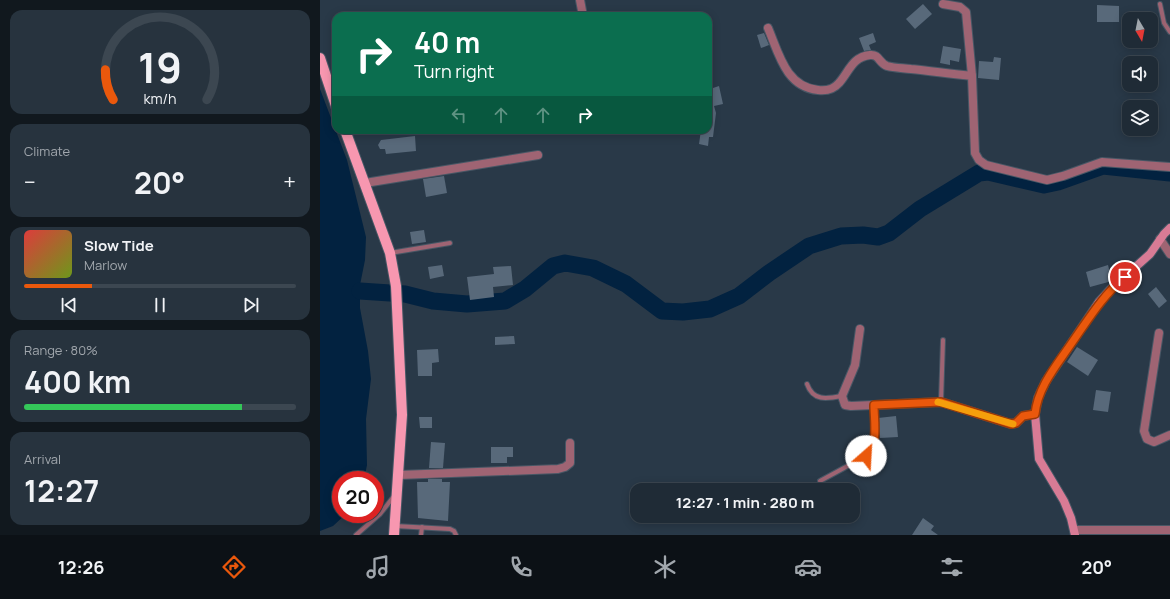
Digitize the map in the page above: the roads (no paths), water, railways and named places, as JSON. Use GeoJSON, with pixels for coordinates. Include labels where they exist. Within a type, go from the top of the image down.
{"type":"FeatureCollection","features":[{"type":"Feature","properties":{"kind":"main road"},"geometry":{"type":"LineString","coordinates":[[320,58],[332,92]]}},
{"type":"Feature","properties":{"kind":"main road"},"geometry":{"type":"LineString","coordinates":[[346,134],[390,253],[396,286],[402,415],[394,530]]}},
{"type":"Feature","properties":{"kind":"street"},"geometry":{"type":"LineString","coordinates":[[580,0],[583,12]]}},
{"type":"Feature","properties":{"kind":"street"},"geometry":{"type":"LineString","coordinates":[[943,4],[960,7],[966,12],[972,76],[975,152],[979,160],[986,165],[1046,180],[1058,178],[1102,162],[1170,167]]}},
{"type":"Feature","properties":{"kind":"street"},"geometry":{"type":"LineString","coordinates":[[768,28],[784,65],[792,79],[803,87],[813,90],[826,91],[833,88],[850,66],[857,60],[870,55],[879,58],[887,66],[972,76]]}},
{"type":"Feature","properties":{"kind":"street"},"geometry":{"type":"LineString","coordinates":[[364,183],[538,155]]}},
{"type":"Feature","properties":{"kind":"street"},"geometry":{"type":"LineString","coordinates":[[1170,228],[1160,239],[1150,254],[1111,289],[1099,302],[1046,381],[1038,398],[1035,414],[1039,459],[1064,501],[1075,533],[1170,530]]}},
{"type":"Feature","properties":{"kind":"street"},"geometry":{"type":"LineString","coordinates":[[1160,239],[1170,254]]}},
{"type":"Feature","properties":{"kind":"street"},"geometry":{"type":"LineString","coordinates":[[860,328],[855,365],[842,396],[845,405],[941,402],[1011,424],[1016,423],[1023,416],[1035,414]]}},
{"type":"Feature","properties":{"kind":"street"},"geometry":{"type":"LineString","coordinates":[[1159,333],[1144,431],[1147,439],[1154,442],[1170,435]]}},
{"type":"Feature","properties":{"kind":"street"},"geometry":{"type":"LineString","coordinates":[[399,475],[558,469],[565,467],[570,462],[570,443]]}},
{"type":"Feature","properties":{"kind":"lane"},"geometry":{"type":"LineString","coordinates":[[1160,4],[1164,23],[1170,32]]}},
{"type":"Feature","properties":{"kind":"lane"},"geometry":{"type":"LineString","coordinates":[[390,253],[450,243]]}},
{"type":"Feature","properties":{"kind":"lane"},"geometry":{"type":"LineString","coordinates":[[941,402],[943,340]]}},
{"type":"Feature","properties":{"kind":"lane"},"geometry":{"type":"LineString","coordinates":[[808,384],[810,393],[816,397],[830,398],[842,396]]}},
{"type":"Feature","properties":{"kind":"lane"},"geometry":{"type":"LineString","coordinates":[[820,481],[866,456],[872,450],[875,443],[874,405]]}},
{"type":"Feature","properties":{"kind":"lane"},"geometry":{"type":"LineString","coordinates":[[356,535],[380,514],[397,492]]}},
{"type":"Feature","properties":{"kind":"lane"},"geometry":{"type":"LineString","coordinates":[[394,530],[422,527],[450,529],[454,531],[456,535]]}},
{"type":"Feature","properties":{"kind":"lane"},"geometry":{"type":"LineString","coordinates":[[421,535],[422,527]]}},
{"type":"Feature","properties":{"kind":"water"},"geometry":{"type":"Polygon","coordinates":[[[320,89],[332,121],[332,134],[337,134],[347,160],[366,237],[365,260],[360,285],[360,308],[368,351],[371,379],[366,419],[366,471],[332,471],[332,523],[336,523],[333,526],[320,531],[320,89]]]}},
{"type":"Feature","properties":{"kind":"waterway"},"geometry":{"type":"LineString","coordinates":[[360,291],[405,294],[433,301],[467,304],[505,301],[525,289],[553,266],[565,263],[593,268],[626,284],[662,311],[683,312],[710,309],[739,296],[769,273],[809,246],[841,236],[863,235],[878,237],[889,233],[920,209],[979,173],[988,172],[1044,185],[1058,182],[1103,166],[1170,173]]}}]}
